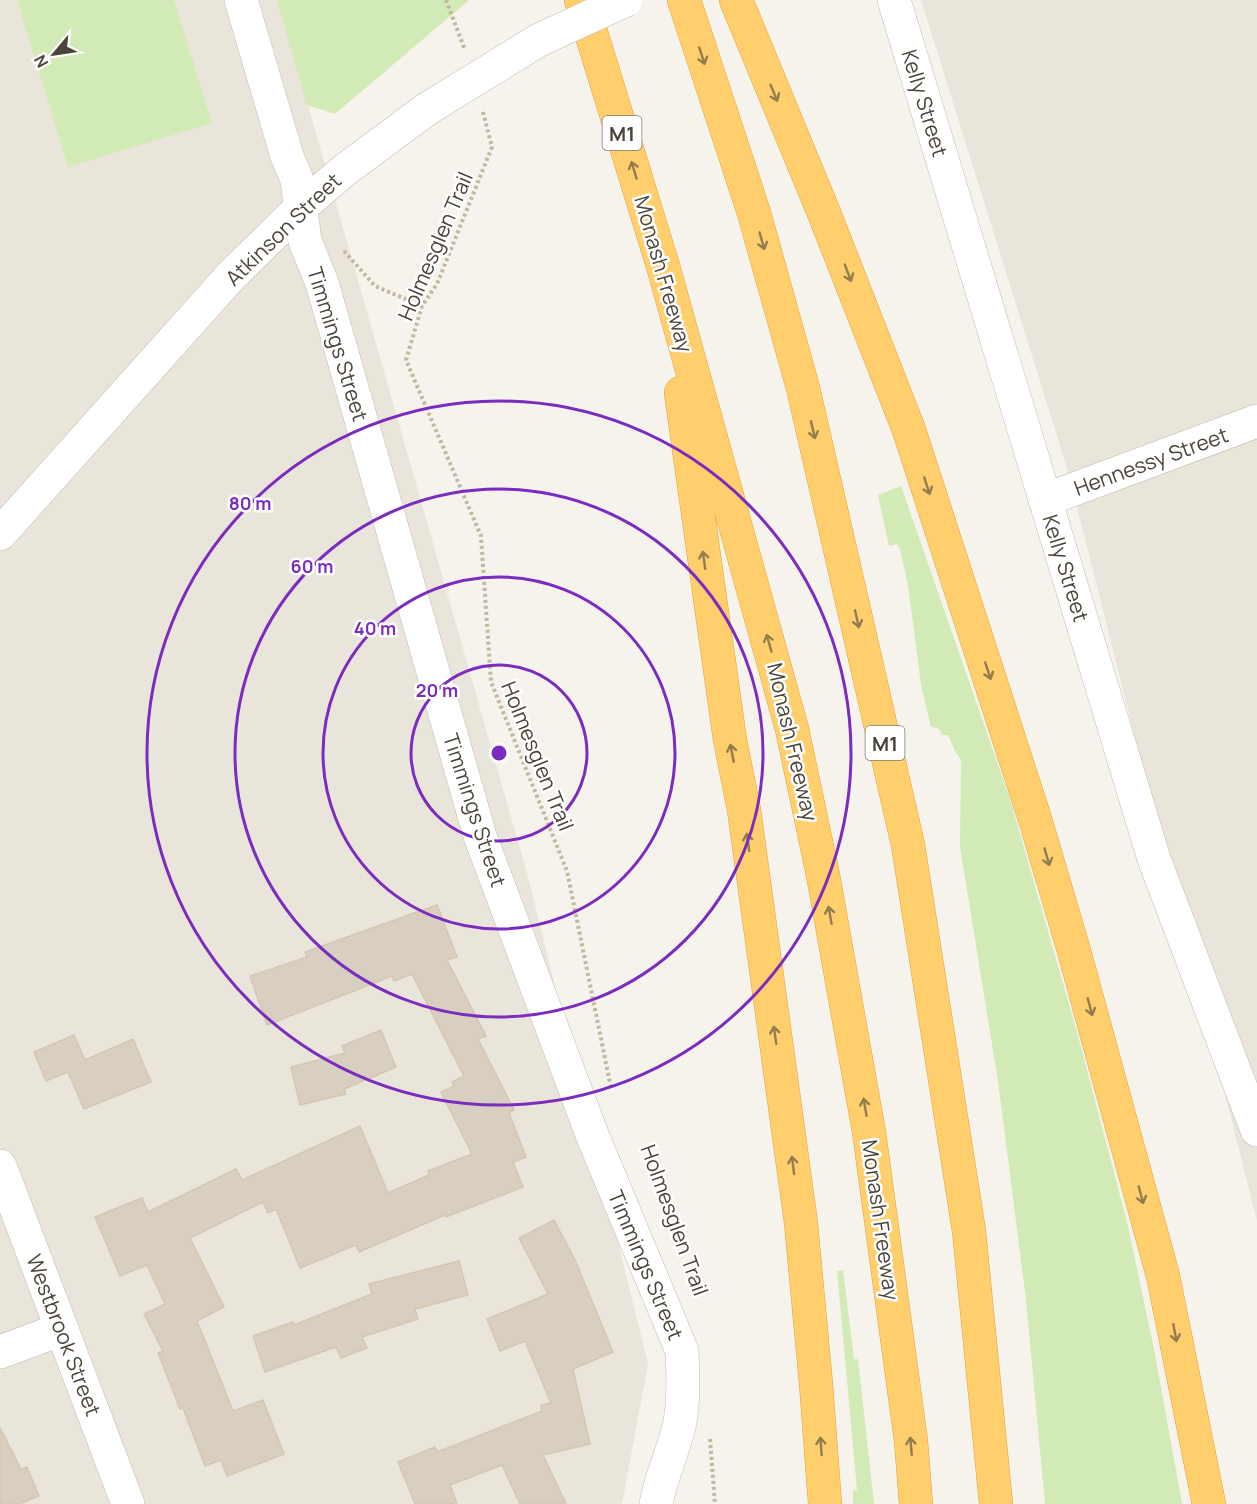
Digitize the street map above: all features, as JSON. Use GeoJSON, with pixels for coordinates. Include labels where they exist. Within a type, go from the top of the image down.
{"type":"FeatureCollection","features":[{"type":"Feature","properties":{"kind":"highway","name":"Monash Freeway"},"geometry":{"type":"LineString","coordinates":[[581,0],[663,266],[792,729],[823,875],[869,1132],[911,1441],[916,1504]]}},
{"type":"Feature","properties":{"kind":"highway","name":"M1"},"geometry":{"type":"LineString","coordinates":[[684,0],[754,213],[803,388],[908,845],[969,1231],[996,1504]]}},
{"type":"Feature","properties":{"kind":"highway"},"geometry":{"type":"LineString","coordinates":[[736,0],[825,213],[909,430],[1035,819],[1074,951],[1163,1276],[1209,1504]]}},
{"type":"Feature","properties":{"kind":"highway"},"geometry":{"type":"LineString","coordinates":[[663,266],[801,1223],[825,1504]]}},
{"type":"Feature","properties":{"kind":"street","name":"Timmings Street"},"geometry":{"type":"LineString","coordinates":[[241,0],[286,156],[297,180],[305,241],[322,283],[480,836],[593,1137],[682,1351],[684,1384],[679,1424],[660,1483],[656,1504]]}},
{"type":"Feature","properties":{"kind":"street","name":"Atkinson Street"},"geometry":{"type":"LineString","coordinates":[[0,534],[230,278],[301,207],[346,169],[427,109],[539,40],[626,0]]}},
{"type":"Feature","properties":{"kind":"street","name":"Kelly Street"},"geometry":{"type":"LineString","coordinates":[[894,0],[1154,859],[1257,1130]]}},
{"type":"Feature","properties":{"kind":"street","name":"Hennessy Street"},"geometry":{"type":"LineString","coordinates":[[1045,500],[1257,421]]}},
{"type":"Feature","properties":{"kind":"street","name":"Westbrook Street"},"geometry":{"type":"LineString","coordinates":[[0,1166],[128,1504]]}},
{"type":"Feature","properties":{"kind":"street"},"geometry":{"type":"LineString","coordinates":[[0,1352],[62,1329]]}},
{"type":"Feature","properties":{"kind":"path"},"geometry":{"type":"LineString","coordinates":[[446,0],[462,36],[468,58]]}},
{"type":"Feature","properties":{"kind":"path","name":"Holmesglen Trail"},"geometry":{"type":"LineString","coordinates":[[480,103],[492,147],[437,284],[422,306],[406,360],[481,536],[491,682],[567,871],[611,1089]]}},
{"type":"Feature","properties":{"kind":"path"},"geometry":{"type":"LineString","coordinates":[[338,245],[375,286],[422,306]]}},
{"type":"Feature","properties":{"kind":"path"},"geometry":{"type":"LineString","coordinates":[[710,1433],[715,1504]]}},
{"type":"Feature","properties":{"kind":"shaded area"},"geometry":{"type":"Polygon","coordinates":[[[0,0],[278,0],[529,880],[648,1364],[622,1504],[0,1504],[0,0]]]}},
{"type":"Feature","properties":{"kind":"shaded area"},"geometry":{"type":"Polygon","coordinates":[[[921,0],[1257,0],[1257,1221],[1067,468],[921,0]]]}},
{"type":"Feature","properties":{"kind":"green space"},"geometry":{"type":"Polygon","coordinates":[[[17,0],[174,0],[212,123],[68,167],[17,0]]]}},
{"type":"Feature","properties":{"kind":"green space"},"geometry":{"type":"Polygon","coordinates":[[[277,0],[468,1],[335,114],[307,105],[277,0]]]}},
{"type":"Feature","properties":{"kind":"green space"},"geometry":{"type":"Polygon","coordinates":[[[901,486],[1010,799],[1077,1032],[1127,1222],[1154,1349],[1182,1504],[1045,1504],[1026,1300],[998,1081],[960,847],[961,760],[948,735],[942,735],[938,728],[931,727],[921,685],[908,585],[900,549],[897,544],[889,546],[878,495],[901,486]]]}},
{"type":"Feature","properties":{"kind":"green space"},"geometry":{"type":"Polygon","coordinates":[[[843,1270],[854,1359],[858,1359],[874,1504],[853,1504],[853,1490],[857,1490],[837,1271],[843,1270]]]}},
{"type":"Feature","properties":{"kind":"building"},"geometry":{"type":"Polygon","coordinates":[[[437,905],[457,957],[447,960],[486,1036],[478,1039],[514,1110],[509,1113],[526,1157],[513,1162],[523,1187],[446,1217],[445,1215],[359,1252],[356,1245],[300,1268],[276,1209],[268,1213],[263,1202],[190,1238],[224,1307],[197,1321],[233,1411],[263,1400],[284,1454],[227,1476],[221,1460],[205,1466],[183,1408],[180,1409],[158,1353],[163,1351],[144,1314],[165,1304],[147,1265],[120,1276],[95,1217],[142,1198],[148,1212],[236,1169],[242,1180],[360,1126],[388,1193],[429,1175],[428,1171],[472,1154],[441,1092],[454,1086],[452,1082],[464,1076],[412,974],[394,981],[392,976],[267,1025],[250,976],[307,957],[305,952],[437,905]]]}},
{"type":"Feature","properties":{"kind":"building"},"geometry":{"type":"Polygon","coordinates":[[[381,1030],[396,1067],[344,1089],[346,1094],[300,1105],[291,1067],[345,1053],[342,1046],[381,1030]]]}},
{"type":"Feature","properties":{"kind":"building"},"geometry":{"type":"Polygon","coordinates":[[[74,1035],[85,1060],[133,1039],[151,1082],[84,1109],[68,1072],[46,1081],[34,1052],[74,1035]]]}},
{"type":"Feature","properties":{"kind":"building"},"geometry":{"type":"Polygon","coordinates":[[[554,1220],[575,1260],[613,1352],[573,1369],[590,1444],[543,1455],[566,1504],[520,1504],[502,1465],[450,1485],[457,1504],[415,1504],[398,1462],[435,1447],[437,1452],[542,1411],[541,1405],[551,1403],[525,1341],[500,1351],[487,1319],[548,1294],[519,1238],[554,1220]]]}},
{"type":"Feature","properties":{"kind":"building"},"geometry":{"type":"Polygon","coordinates":[[[459,1261],[468,1295],[415,1309],[418,1319],[362,1337],[367,1348],[341,1358],[336,1347],[265,1372],[253,1336],[293,1322],[294,1325],[372,1294],[369,1284],[459,1261]]]}},
{"type":"Feature","properties":{"kind":"building"},"geometry":{"type":"Polygon","coordinates":[[[0,1428],[21,1469],[27,1467],[39,1496],[19,1504],[0,1504],[0,1428]]]}}]}
